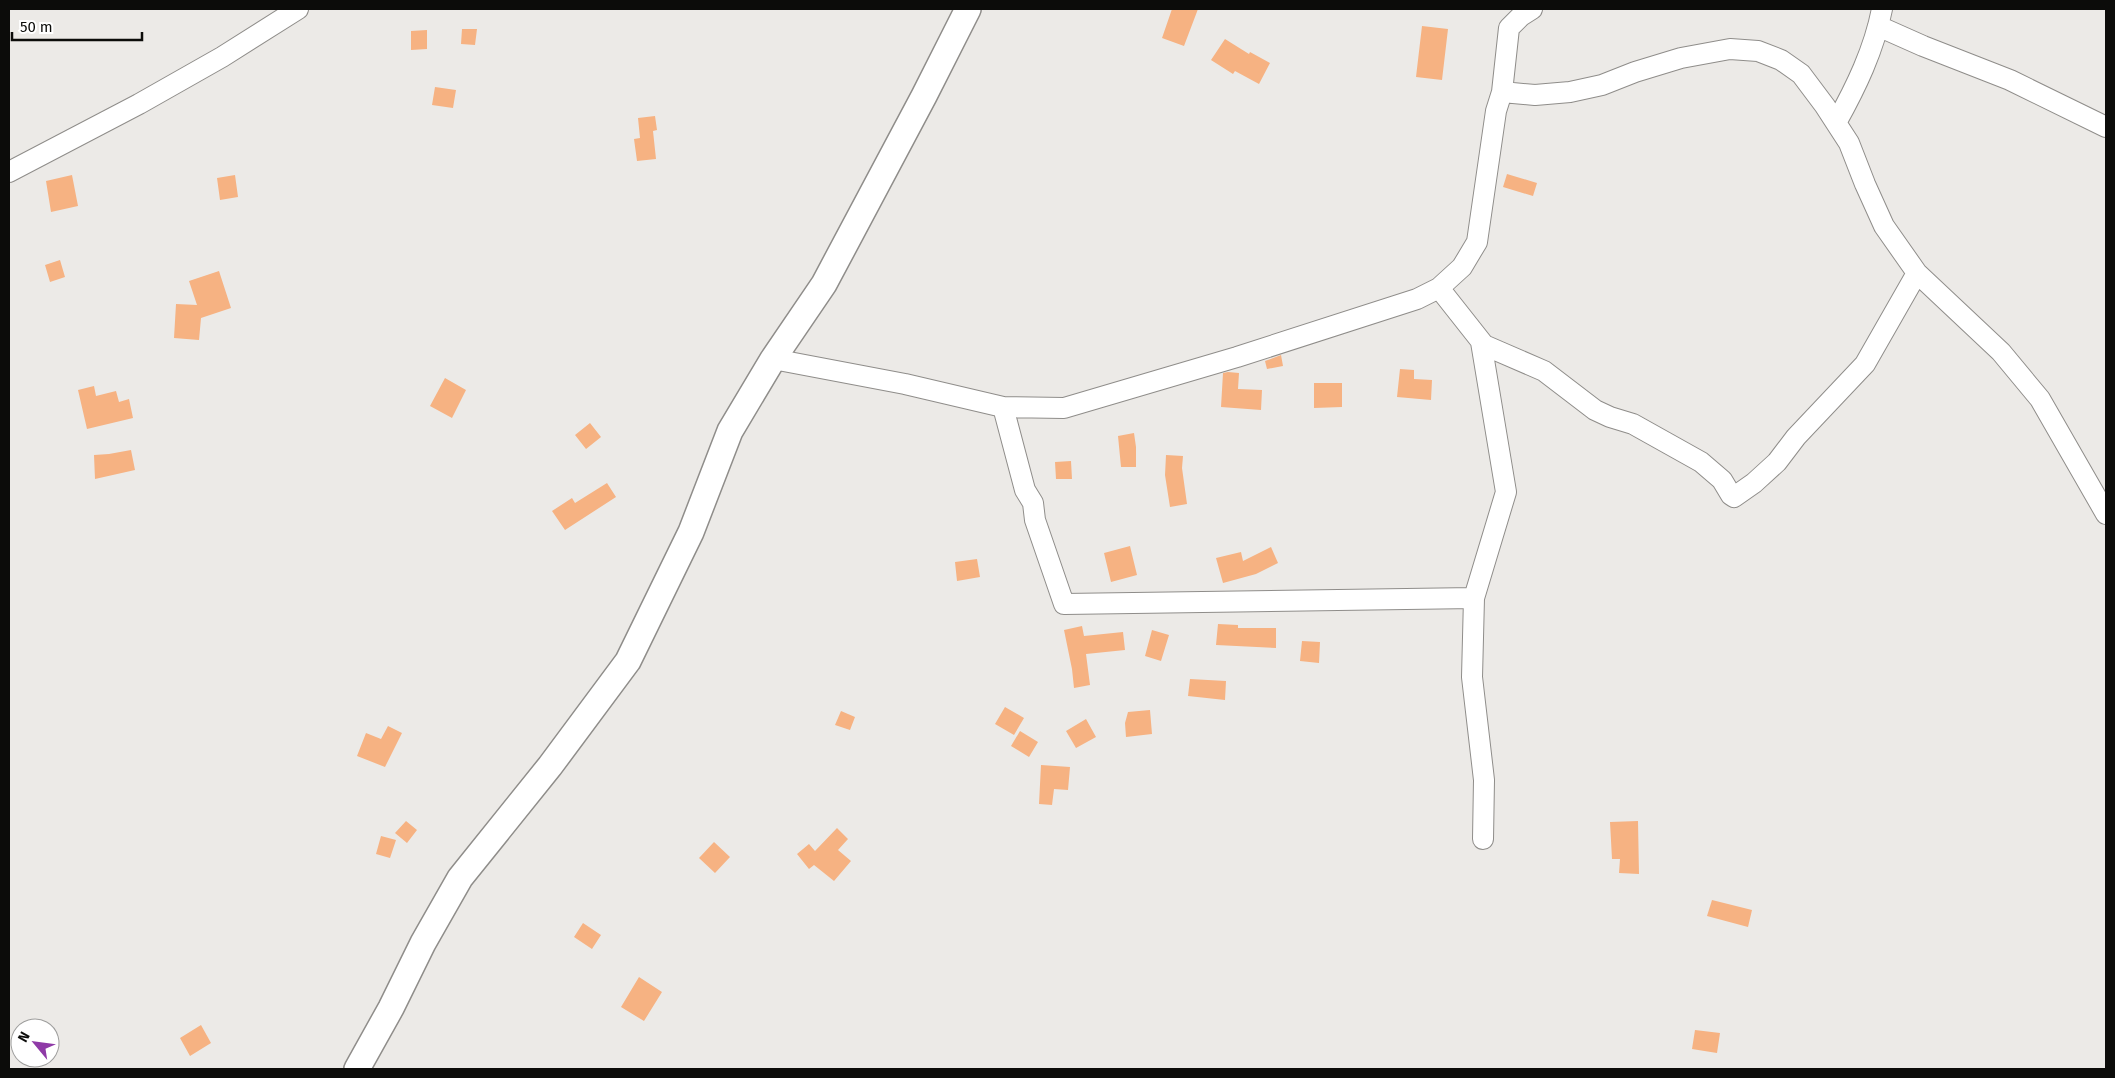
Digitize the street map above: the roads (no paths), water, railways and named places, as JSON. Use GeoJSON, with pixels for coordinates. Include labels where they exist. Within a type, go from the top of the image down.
{"type":"FeatureCollection","features":[{"type":"Feature","properties":{"kind":"street"},"geometry":{"type":"LineString","coordinates":[[9,172],[139,104],[222,57],[298,9]]}},
{"type":"Feature","properties":{"kind":"street"},"geometry":{"type":"LineString","coordinates":[[357,1069],[391,1008],[423,943],[460,878],[550,766],[628,662],[691,532],[730,431],[773,359],[824,284],[968,9]]}},
{"type":"Feature","properties":{"kind":"street"},"geometry":{"type":"LineString","coordinates":[[773,359],[905,384],[1003,407],[1064,408],[1237,357],[1408,302],[1439,288],[1462,267],[1477,242],[1496,110],[1502,92],[1509,18],[1521,16],[1532,9]]}},
{"type":"Feature","properties":{"kind":"street"},"geometry":{"type":"LineString","coordinates":[[1836,123],[1857,86],[1880,17],[1923,46],[2010,80],[2106,127]]}},
{"type":"Feature","properties":{"kind":"street"},"geometry":{"type":"LineString","coordinates":[[1502,92],[1535,95],[1570,92],[1602,84],[1681,58],[1730,49],[1758,51],[1781,60],[1801,74],[1849,143],[1884,226],[1916,273],[2001,352],[2040,398],[2106,514]]}},
{"type":"Feature","properties":{"kind":"street"},"geometry":{"type":"LineString","coordinates":[[1439,288],[1481,342],[1493,350],[1544,371],[1595,410],[1633,424],[1701,462],[1722,480],[1731,496],[1734,497],[1754,483],[1776,462],[1864,364],[1916,273]]}},
{"type":"Feature","properties":{"kind":"street"},"geometry":{"type":"LineString","coordinates":[[1481,342],[1506,492],[1474,598],[1472,677],[1484,780],[1483,839]]}},
{"type":"Feature","properties":{"kind":"street"},"geometry":{"type":"LineString","coordinates":[[1003,407],[1025,490],[1033,503],[1034,520],[1064,604],[1474,598]]}}]}
